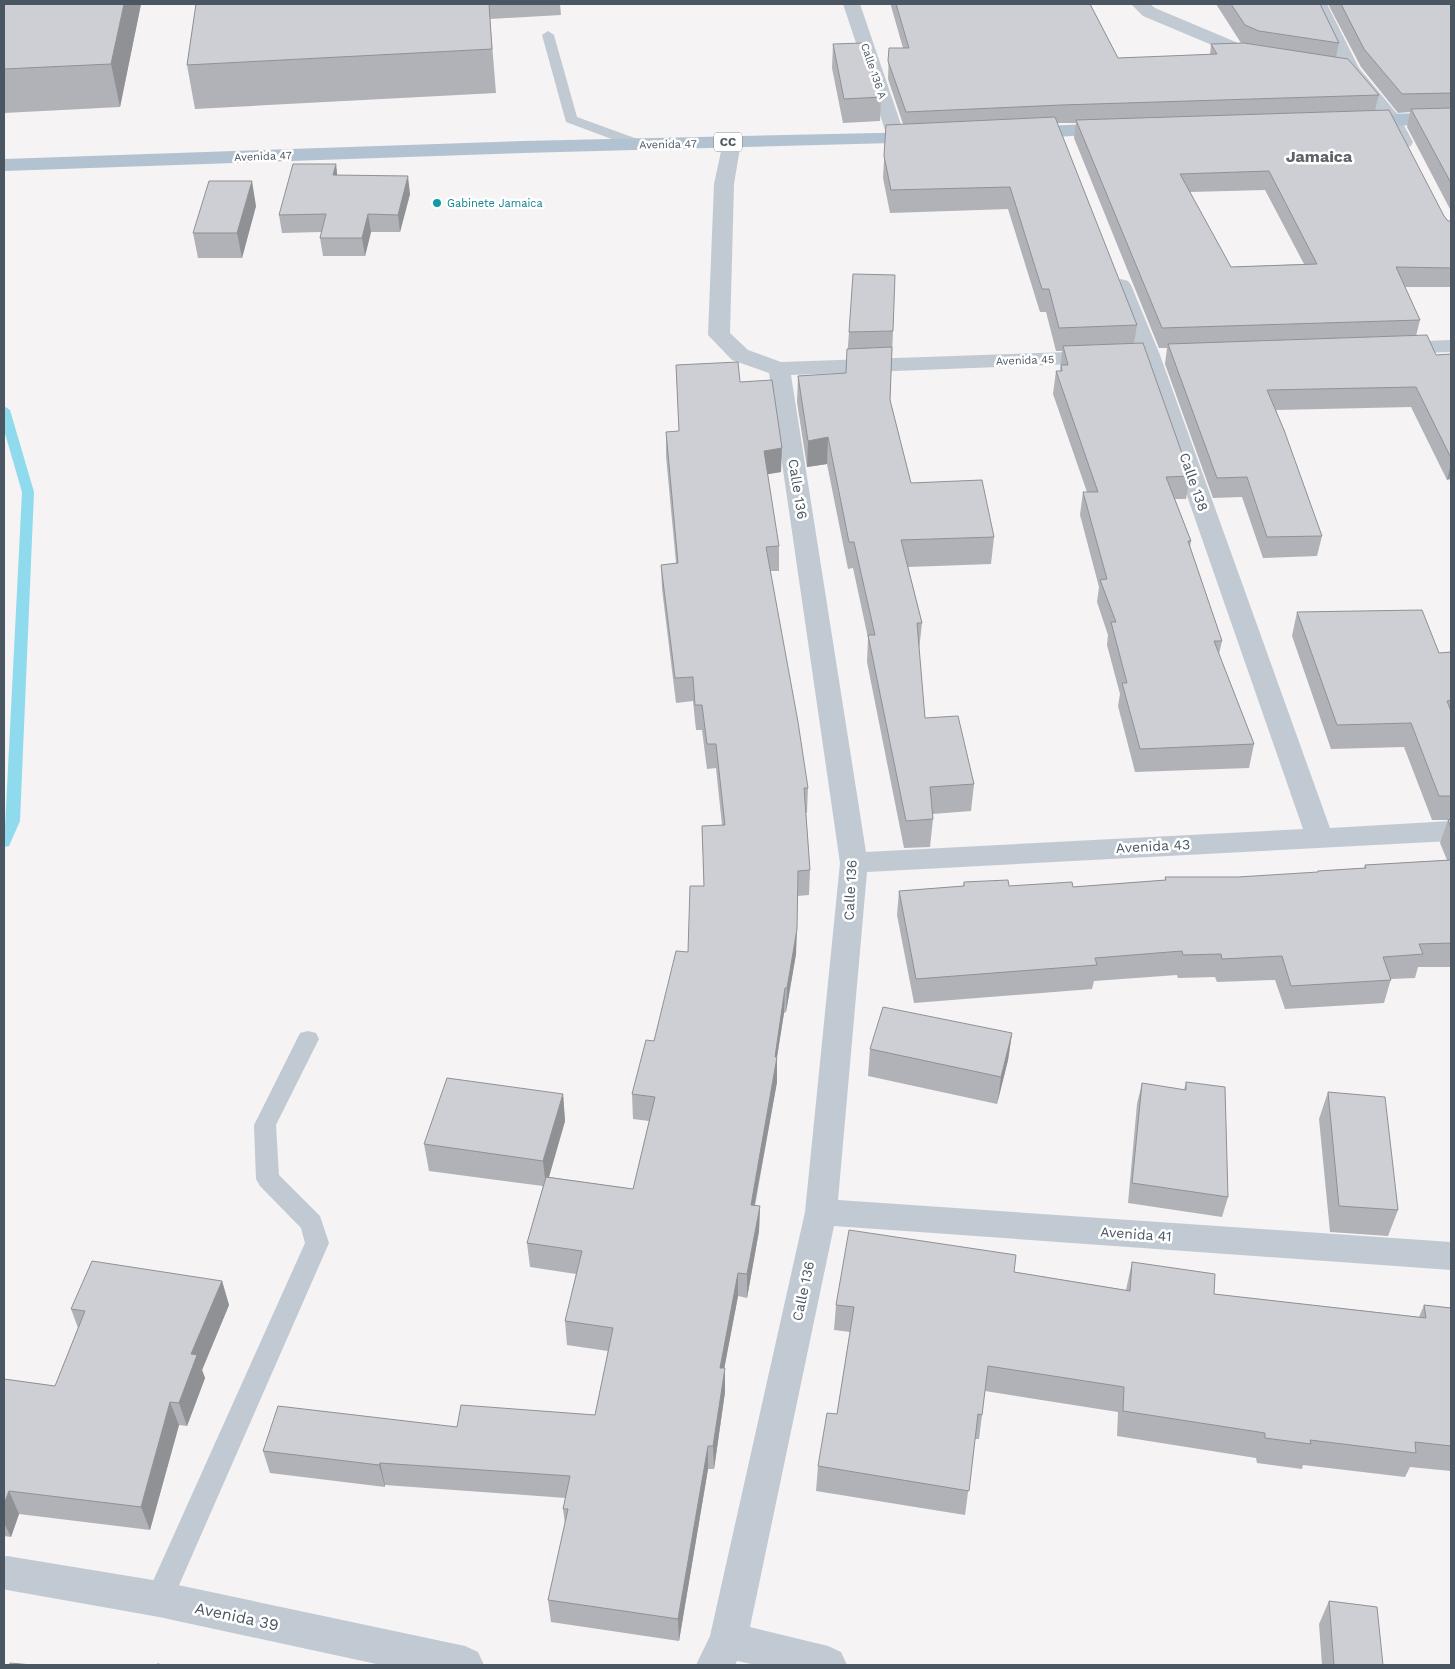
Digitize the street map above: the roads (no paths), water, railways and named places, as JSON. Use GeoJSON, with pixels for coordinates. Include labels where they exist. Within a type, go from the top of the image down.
{"type":"FeatureCollection","features":[{"type":"Feature","properties":{"kind":"main road"},"geometry":{"type":"LineString","coordinates":[[1344,122],[1451,118]]}},
{"type":"Feature","properties":{"kind":"main road"},"geometry":{"type":"LineString","coordinates":[[1002,134],[1064,140],[1128,129]]}},
{"type":"Feature","properties":{"kind":"main road","name":"Avenida 47"},"geometry":{"type":"LineString","coordinates":[[4,165],[638,144],[897,139],[945,136]]}},
{"type":"Feature","properties":{"kind":"street","name":"Calle 136 A"},"geometry":{"type":"LineString","coordinates":[[851,4],[897,139]]}},
{"type":"Feature","properties":{"kind":"street"},"geometry":{"type":"LineString","coordinates":[[1140,4],[1149,12],[1251,56],[1269,59]]}},
{"type":"Feature","properties":{"kind":"street"},"geometry":{"type":"LineString","coordinates":[[1320,4],[1351,70],[1392,120],[1410,155]]}},
{"type":"Feature","properties":{"kind":"street"},"geometry":{"type":"LineString","coordinates":[[1333,68],[1351,70]]}},
{"type":"Feature","properties":{"kind":"street"},"geometry":{"type":"LineString","coordinates":[[732,142],[724,184],[719,334],[740,355],[780,370]]}},
{"type":"Feature","properties":{"kind":"street","name":"Calle 138"},"geometry":{"type":"LineString","coordinates":[[1113,266],[1141,356],[1319,836]]}},
{"type":"Feature","properties":{"kind":"street"},"geometry":{"type":"LineString","coordinates":[[1373,349],[1451,346]]}},
{"type":"Feature","properties":{"kind":"street","name":"Avenida 45"},"geometry":{"type":"LineString","coordinates":[[780,370],[1141,356]]}},
{"type":"Feature","properties":{"kind":"street","name":"Calle 136"},"geometry":{"type":"LineString","coordinates":[[722,1653],[820,1212],[854,863],[780,370]]}},
{"type":"Feature","properties":{"kind":"street","name":"Avenida 43"},"geometry":{"type":"LineString","coordinates":[[854,863],[1451,830]]}},
{"type":"Feature","properties":{"kind":"street","name":"Avenida 41"},"geometry":{"type":"LineString","coordinates":[[820,1212],[1451,1256]]}},
{"type":"Feature","properties":{"kind":"street","name":"Avenida 39"},"geometry":{"type":"LineString","coordinates":[[7,1573],[159,1599],[465,1665]]}},
{"type":"Feature","properties":{"kind":"street"},"geometry":{"type":"LineString","coordinates":[[722,1653],[828,1665]]}},
{"type":"Feature","properties":{"kind":"lane"},"geometry":{"type":"LineString","coordinates":[[548,35],[571,119],[638,144]]}},
{"type":"Feature","properties":{"kind":"lane"},"geometry":{"type":"LineString","coordinates":[[159,1599],[302,1282],[317,1243],[312,1223],[268,1179],[265,1125],[308,1039]]}},
{"type":"Feature","properties":{"kind":"waterway"},"geometry":{"type":"LineString","coordinates":[[4,410],[28,492],[13,821],[4,842]]}},
{"type":"Feature","properties":{"kind":"place","name":"Gabinete Jamaica"},"geometry":{"type":"Point","coordinates":[437,203]}},
{"type":"Feature","properties":{"kind":"district","name":"Jamaica"},"geometry":{"type":"Point","coordinates":[1319,156]}}]}
